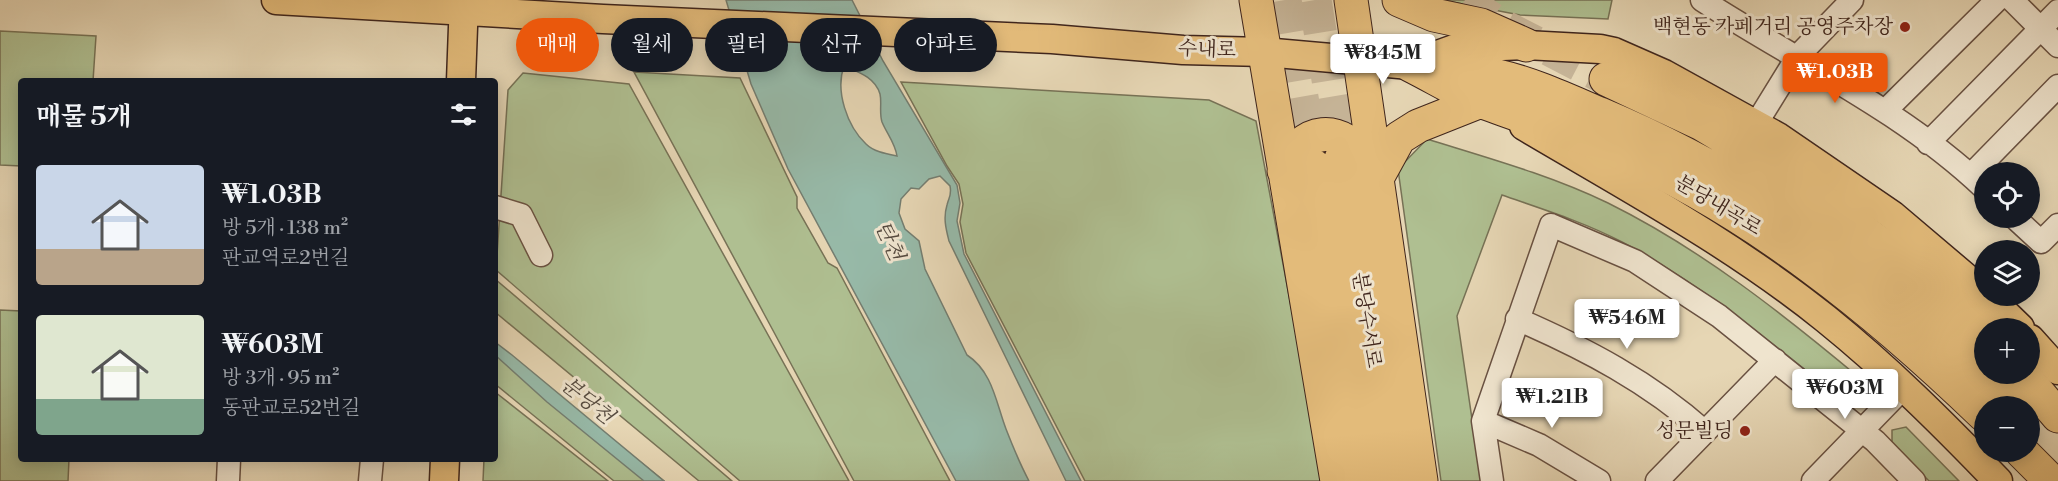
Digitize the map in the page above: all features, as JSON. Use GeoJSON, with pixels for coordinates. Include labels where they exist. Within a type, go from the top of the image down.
{"type":"FeatureCollection","features":[{"type":"Feature","properties":{"kind":"highway"},"geometry":{"type":"LineString","coordinates":[[1256,0],[1264,52],[1313,165],[1337,481]]}},
{"type":"Feature","properties":{"kind":"highway"},"geometry":{"type":"LineString","coordinates":[[1351,0],[1421,481]]}},
{"type":"Feature","properties":{"kind":"highway"},"geometry":{"type":"LineString","coordinates":[[1399,0],[1434,15],[1481,25],[1526,45]]}},
{"type":"Feature","properties":{"kind":"highway","name":"분당내곡로"},"geometry":{"type":"LineString","coordinates":[[1410,65],[1481,101],[1615,150],[1728,210],[1871,312],[1923,356],[1974,405]]}},
{"type":"Feature","properties":{"kind":"highway","name":"분당내곡로"},"geometry":{"type":"LineString","coordinates":[[1410,65],[1499,76],[1576,103],[1637,129],[1706,164],[1764,198],[1842,253],[1919,312],[1974,363]]}},
{"type":"Feature","properties":{"kind":"highway"},"geometry":{"type":"LineString","coordinates":[[1606,79],[1694,120],[1790,177],[1905,262],[1974,324]]}},
{"type":"Feature","properties":{"kind":"highway"},"geometry":{"type":"LineString","coordinates":[[1376,180],[1399,138],[1418,126],[1481,101]]}},
{"type":"Feature","properties":{"kind":"highway"},"geometry":{"type":"LineString","coordinates":[[1313,165],[1296,146],[1317,136],[1330,135],[1343,138],[1357,147],[1376,180]]}},
{"type":"Feature","properties":{"kind":"highway","name":"분당수서로"},"geometry":{"type":"LineString","coordinates":[[1313,165],[1363,481]]}},
{"type":"Feature","properties":{"kind":"highway","name":"분당수서로"},"geometry":{"type":"LineString","coordinates":[[1313,165],[1391,481]]}},
{"type":"Feature","properties":{"kind":"highway","name":"분당내곡로"},"geometry":{"type":"LineString","coordinates":[[1997,384],[2010,396]]}},
{"type":"Feature","properties":{"kind":"highway"},"geometry":{"type":"LineString","coordinates":[[2031,384],[2058,416]]}},
{"type":"Feature","properties":{"kind":"highway"},"geometry":{"type":"LineString","coordinates":[[2040,425],[2058,442]]}},
{"type":"Feature","properties":{"kind":"highway"},"geometry":{"type":"LineString","coordinates":[[2032,462],[2051,481]]}},
{"type":"Feature","properties":{"kind":"main road"},"geometry":{"type":"LineString","coordinates":[[276,0],[464,6],[461,78]]}},
{"type":"Feature","properties":{"kind":"main road","name":"수내로"},"geometry":{"type":"LineString","coordinates":[[464,6],[603,19],[1052,39],[1183,50],[1264,52],[1361,61]]}},
{"type":"Feature","properties":{"kind":"main road"},"geometry":{"type":"LineString","coordinates":[[1410,65],[1458,48],[1526,45],[1614,52],[1664,74],[1756,124],[1892,215],[1974,284]]}},
{"type":"Feature","properties":{"kind":"main road","name":"분당내곡로"},"geometry":{"type":"LineString","coordinates":[[1361,61],[1410,65]]}},
{"type":"Feature","properties":{"kind":"main road"},"geometry":{"type":"LineString","coordinates":[[1481,101],[1726,247],[1827,319],[1905,386],[1998,481]]}},
{"type":"Feature","properties":{"kind":"main road"},"geometry":{"type":"LineString","coordinates":[[1998,306],[2010,318]]}},
{"type":"Feature","properties":{"kind":"main road"},"geometry":{"type":"LineString","coordinates":[[2040,350],[2058,370]]}},
{"type":"Feature","properties":{"kind":"main road"},"geometry":{"type":"LineString","coordinates":[[444,481],[445,462]]}},
{"type":"Feature","properties":{"kind":"street"},"geometry":{"type":"LineString","coordinates":[[1756,124],[1798,56],[1852,0]]}},
{"type":"Feature","properties":{"kind":"street"},"geometry":{"type":"LineString","coordinates":[[1885,111],[1997,0]]}},
{"type":"Feature","properties":{"kind":"street"},"geometry":{"type":"LineString","coordinates":[[2012,0],[2058,46]]}},
{"type":"Feature","properties":{"kind":"street"},"geometry":{"type":"LineString","coordinates":[[1709,2],[1885,111],[1974,179]]}},
{"type":"Feature","properties":{"kind":"street"},"geometry":{"type":"LineString","coordinates":[[1928,143],[2058,11]]}},
{"type":"Feature","properties":{"kind":"street"},"geometry":{"type":"LineString","coordinates":[[1995,162],[2058,86]]}},
{"type":"Feature","properties":{"kind":"street"},"geometry":{"type":"LineString","coordinates":[[498,208],[520,215],[541,255]]}},
{"type":"Feature","properties":{"kind":"street"},"geometry":{"type":"LineString","coordinates":[[1492,481],[1483,421],[1551,225],[1609,248],[1653,272],[1719,316],[1863,430],[1914,481]]}},
{"type":"Feature","properties":{"kind":"street"},"geometry":{"type":"LineString","coordinates":[[2026,228],[2041,242],[2058,225]]}},
{"type":"Feature","properties":{"kind":"street"},"geometry":{"type":"LineString","coordinates":[[1517,319],[1613,365],[1665,398],[1705,432]]}},
{"type":"Feature","properties":{"kind":"street"},"geometry":{"type":"LineString","coordinates":[[1657,481],[1775,360]]}},
{"type":"Feature","properties":{"kind":"street"},"geometry":{"type":"LineString","coordinates":[[1813,481],[1905,386]]}},
{"type":"Feature","properties":{"kind":"street"},"geometry":{"type":"LineString","coordinates":[[1483,421],[1539,445],[1599,481]]}},
{"type":"Feature","properties":{"kind":"street"},"geometry":{"type":"LineString","coordinates":[[228,481],[229,462]]}},
{"type":"Feature","properties":{"kind":"street"},"geometry":{"type":"LineString","coordinates":[[370,481],[372,462]]}},
{"type":"Feature","properties":{"kind":"shaded area"},"geometry":{"type":"Polygon","coordinates":[[[1442,0],[1612,0],[1608,19],[1520,15],[1442,0]]]}},
{"type":"Feature","properties":{"kind":"shaded area"},"geometry":{"type":"Polygon","coordinates":[[[0,31],[96,36],[93,78],[18,78],[18,166],[0,165],[0,31]]]}},
{"type":"Feature","properties":{"kind":"shaded area"},"geometry":{"type":"Polygon","coordinates":[[[634,72],[740,78],[797,197],[797,208],[828,263],[837,268],[950,481],[854,481],[634,72]]]}},
{"type":"Feature","properties":{"kind":"shaded area"},"geometry":{"type":"Polygon","coordinates":[[[523,73],[629,84],[849,481],[740,481],[498,272],[508,90],[523,73]]]}},
{"type":"Feature","properties":{"kind":"shaded area"},"geometry":{"type":"Polygon","coordinates":[[[901,82],[1209,100],[1256,121],[1324,481],[1085,481],[966,253],[960,222],[963,204],[959,184],[901,82]]]}},
{"type":"Feature","properties":{"kind":"shaded area"},"geometry":{"type":"Polygon","coordinates":[[[1427,139],[1519,168],[1586,193],[1676,241],[1771,307],[1862,380],[1864,397],[1859,403],[1845,402],[1709,296],[1622,242],[1578,222],[1502,195],[1457,316],[1481,481],[1441,481],[1398,169],[1427,139]]]}},
{"type":"Feature","properties":{"kind":"shaded area"},"geometry":{"type":"Polygon","coordinates":[[[498,282],[732,481],[699,481],[498,314],[498,282]]]}},
{"type":"Feature","properties":{"kind":"shaded area"},"geometry":{"type":"Polygon","coordinates":[[[0,310],[18,311],[18,462],[69,462],[68,481],[0,481],[0,310]]]}},
{"type":"Feature","properties":{"kind":"shaded area"},"geometry":{"type":"Polygon","coordinates":[[[498,351],[664,481],[614,481],[498,386],[498,351]]]}},
{"type":"Feature","properties":{"kind":"shaded area"},"geometry":{"type":"Polygon","coordinates":[[[498,394],[608,481],[483,481],[484,462],[498,462],[498,394]]]}},
{"type":"Feature","properties":{"kind":"shaded area"},"geometry":{"type":"Polygon","coordinates":[[[1906,427],[1959,481],[1929,481],[1892,443],[1892,430],[1906,427]]]}},
{"type":"Feature","properties":{"kind":"water","name":"탄천"},"geometry":{"type":"Polygon","coordinates":[[[726,0],[852,0],[861,18],[800,18],[800,72],[843,72],[841,86],[844,108],[853,128],[869,147],[897,156],[882,122],[881,97],[878,88],[865,76],[857,72],[882,72],[882,59],[957,185],[960,203],[957,221],[964,254],[1081,481],[1066,481],[949,241],[945,214],[950,186],[940,176],[929,179],[919,189],[911,188],[901,199],[899,213],[905,229],[919,241],[925,269],[967,355],[983,370],[988,379],[1011,442],[1029,481],[956,481],[788,169],[747,72],[788,72],[788,18],[731,18],[726,0]]]}},
{"type":"Feature","properties":{"kind":"water"},"geometry":{"type":"Polygon","coordinates":[[[498,344],[664,481],[644,481],[547,402],[498,358],[498,344]]]}},
{"type":"Feature","properties":{"kind":"tunnel"},"geometry":{"type":"LineString","coordinates":[[1285,0],[1314,166]]}},
{"type":"Feature","properties":{"kind":"tunnel"},"geometry":{"type":"LineString","coordinates":[[1315,0],[1341,159]]}},
{"type":"Feature","properties":{"kind":"tunnel"},"geometry":{"type":"LineString","coordinates":[[1465,0],[1498,23],[1606,79]]}},
{"type":"Feature","properties":{"kind":"place","name":"백현동 카페거리 공영주차장"},"geometry":{"type":"Point","coordinates":[1905,27]}},
{"type":"Feature","properties":{"kind":"place","name":"성문빌딩"},"geometry":{"type":"Point","coordinates":[1745,431]}},
{"type":"Feature","properties":{"kind":"water label","name":"분당천"},"geometry":{"type":"Point","coordinates":[587,401]}}]}
